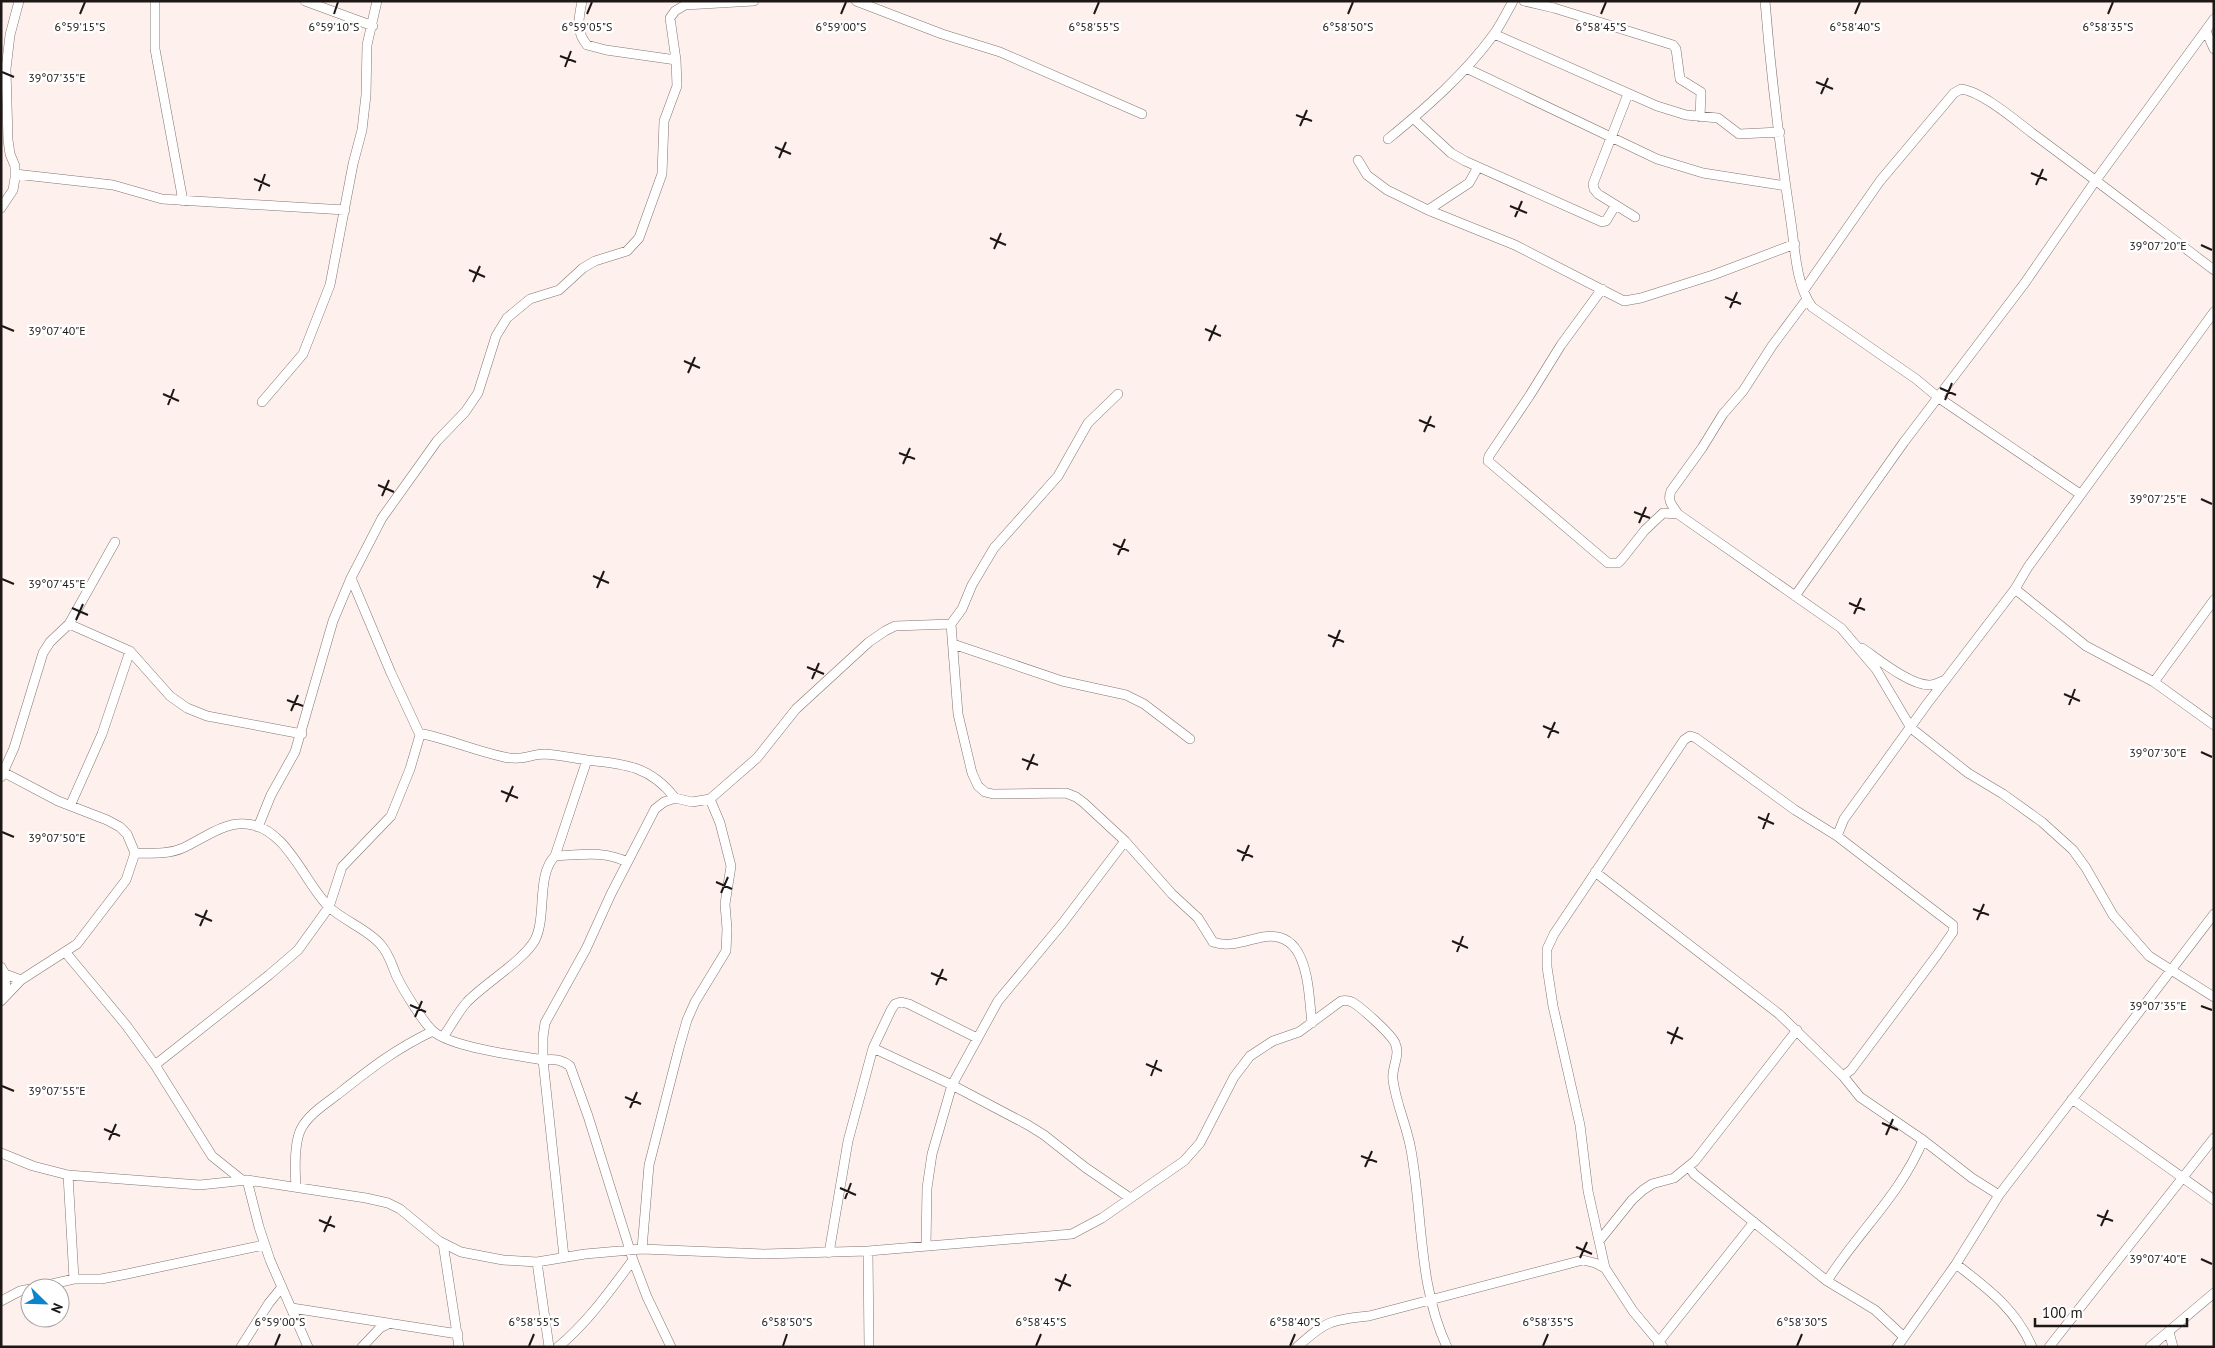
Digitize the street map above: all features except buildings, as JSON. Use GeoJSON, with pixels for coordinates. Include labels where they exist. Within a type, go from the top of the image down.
{"type":"FeatureCollection","features":[{"type":"Feature","properties":{"kind":"street"},"geometry":{"type":"LineString","coordinates":[[1,208],[13,190],[15,174],[15,166],[8,140],[6,69],[10,35],[18,1]]}},
{"type":"Feature","properties":{"kind":"street"},"geometry":{"type":"LineString","coordinates":[[155,1],[155,48],[183,201]]}},
{"type":"Feature","properties":{"kind":"street"},"geometry":{"type":"LineString","coordinates":[[305,1],[373,26]]}},
{"type":"Feature","properties":{"kind":"street"},"geometry":{"type":"LineString","coordinates":[[262,402],[303,354],[328,292],[353,164],[362,130],[366,95],[366,45],[373,26],[377,1]]}},
{"type":"Feature","properties":{"kind":"street"},"geometry":{"type":"LineString","coordinates":[[582,1],[578,23],[579,35],[587,45],[606,50],[676,60]]}},
{"type":"Feature","properties":{"kind":"street"},"geometry":{"type":"LineString","coordinates":[[258,828],[271,795],[295,752],[302,734],[333,621],[351,578],[382,518],[437,441],[465,412],[478,393],[496,336],[507,318],[530,299],[560,290],[583,268],[627,250],[638,238],[662,174],[664,121],[677,86],[676,60],[670,18],[675,11],[685,5],[754,1]]}},
{"type":"Feature","properties":{"kind":"street"},"geometry":{"type":"LineString","coordinates":[[856,1],[942,34],[1000,52],[1142,114]]}},
{"type":"Feature","properties":{"kind":"street"},"geometry":{"type":"LineString","coordinates":[[1388,139],[1466,68],[1494,34],[1513,1]]}},
{"type":"Feature","properties":{"kind":"street"},"geometry":{"type":"LineString","coordinates":[[1524,1],[1554,8],[1673,45],[1676,49],[1680,79],[1701,92],[1700,117]]}},
{"type":"Feature","properties":{"kind":"street"},"geometry":{"type":"LineString","coordinates":[[1765,1],[1794,244],[1805,295],[1812,307],[1916,379],[1939,398],[2080,494]]}},
{"type":"Feature","properties":{"kind":"street"},"geometry":{"type":"LineString","coordinates":[[2211,25],[2214,49]]}},
{"type":"Feature","properties":{"kind":"street"},"geometry":{"type":"LineString","coordinates":[[1795,596],[1904,442],[2024,284],[2096,180],[2211,25]]}},
{"type":"Feature","properties":{"kind":"street"},"geometry":{"type":"LineString","coordinates":[[1494,34],[1657,106],[1700,117],[1718,118],[1739,134],[1780,132]]}},
{"type":"Feature","properties":{"kind":"street"},"geometry":{"type":"LineString","coordinates":[[1466,68],[1611,138],[1684,168],[1786,186]]}},
{"type":"Feature","properties":{"kind":"street"},"geometry":{"type":"LineString","coordinates":[[2214,270],[1994,105],[1970,91],[1957,90],[1880,181],[1743,391],[1722,414],[1702,448],[1671,491],[1669,497],[1670,503],[1678,514],[1841,628],[1876,669],[1910,728],[1968,773],[2003,794],[2042,822],[2073,850],[2086,868],[2113,915],[2149,956],[2214,997]]}},
{"type":"Feature","properties":{"kind":"street"},"geometry":{"type":"LineString","coordinates":[[1628,94],[1594,184],[1594,189],[1614,206],[1635,217]]}},
{"type":"Feature","properties":{"kind":"street"},"geometry":{"type":"LineString","coordinates":[[1413,118],[1451,153],[1478,167],[1602,222],[1606,221],[1614,206]]}},
{"type":"Feature","properties":{"kind":"street"},"geometry":{"type":"LineString","coordinates":[[1358,160],[1367,174],[1387,190],[1428,210],[1515,245],[1624,300],[1641,298],[1713,275],[1794,244]]}},
{"type":"Feature","properties":{"kind":"street"},"geometry":{"type":"LineString","coordinates":[[1428,210],[1466,186],[1478,167]]}},
{"type":"Feature","properties":{"kind":"street"},"geometry":{"type":"LineString","coordinates":[[15,174],[113,185],[162,199],[345,210]]}},
{"type":"Feature","properties":{"kind":"street"},"geometry":{"type":"LineString","coordinates":[[1602,289],[1561,345],[1530,396],[1489,456],[1488,462],[1608,563],[1618,563],[1645,530],[1663,513],[1678,514]]}},
{"type":"Feature","properties":{"kind":"street"},"geometry":{"type":"LineString","coordinates":[[1837,836],[1844,819],[1945,680],[2015,589],[2028,567],[2080,494],[2214,312]]}},
{"type":"Feature","properties":{"kind":"street"},"geometry":{"type":"LineString","coordinates":[[1118,394],[1088,423],[1058,476],[994,548],[972,585],[962,609],[951,624],[958,714],[972,773],[978,786],[985,792],[993,794],[1066,793],[1076,797],[1125,841],[1172,894],[1198,918],[1213,942],[1229,944],[1264,937],[1287,941],[1295,948],[1303,960],[1312,1023]]}},
{"type":"Feature","properties":{"kind":"street"},"geometry":{"type":"LineString","coordinates":[[3,998],[21,980],[66,953],[83,937],[126,880],[135,853],[127,834],[120,827],[2,774],[43,653],[50,642],[69,624],[115,542]]}},
{"type":"Feature","properties":{"kind":"street"},"geometry":{"type":"LineString","coordinates":[[155,1065],[269,976],[298,950],[329,907],[342,867],[348,858],[364,846],[391,816],[410,769],[420,735],[391,673],[351,578]]}},
{"type":"Feature","properties":{"kind":"street"},"geometry":{"type":"LineString","coordinates":[[2015,589],[2086,646],[2154,682],[2214,725]]}},
{"type":"Feature","properties":{"kind":"street"},"geometry":{"type":"LineString","coordinates":[[2154,682],[2214,600]]}},
{"type":"Feature","properties":{"kind":"street"},"geometry":{"type":"LineString","coordinates":[[69,624],[130,651],[170,696],[187,708],[207,716],[302,734]]}},
{"type":"Feature","properties":{"kind":"street"},"geometry":{"type":"LineString","coordinates":[[564,1257],[544,1060],[543,1037],[545,1023],[586,949],[627,862],[655,809],[664,802],[675,798],[692,802],[710,799],[757,758],[796,709],[869,642],[895,626],[951,624]]}},
{"type":"Feature","properties":{"kind":"street"},"geometry":{"type":"LineString","coordinates":[[953,644],[1071,684],[1126,695],[1144,704],[1190,738]]}},
{"type":"Feature","properties":{"kind":"street"},"geometry":{"type":"LineString","coordinates":[[1855,644],[1914,681],[1924,685],[1932,685],[1945,680]]}},
{"type":"Feature","properties":{"kind":"street"},"geometry":{"type":"LineString","coordinates":[[70,806],[102,734],[130,651]]}},
{"type":"Feature","properties":{"kind":"street"},"geometry":{"type":"LineString","coordinates":[[420,735],[449,739],[504,758],[523,759],[544,754],[614,762],[643,770],[666,787],[675,798]]}},
{"type":"Feature","properties":{"kind":"street"},"geometry":{"type":"LineString","coordinates":[[1754,1222],[1660,1345],[1605,1268],[1588,1191],[1580,1125],[1553,1006],[1547,967],[1547,950],[1554,934],[1684,740],[1690,736],[1696,738],[1795,810],[1837,836],[1948,920],[1952,925],[1953,932],[1851,1070],[1843,1076]]}},
{"type":"Feature","properties":{"kind":"street"},"geometry":{"type":"LineString","coordinates":[[443,1037],[466,1003],[531,948],[538,934],[549,861],[555,856],[588,760]]}},
{"type":"Feature","properties":{"kind":"street"},"geometry":{"type":"LineString","coordinates":[[642,1249],[650,1157],[672,1081],[679,1048],[687,1020],[695,1002],[726,951],[725,904],[731,866],[720,823],[710,799]]}},
{"type":"Feature","properties":{"kind":"street"},"geometry":{"type":"LineString","coordinates":[[135,853],[166,854],[183,848],[227,826],[247,824],[258,828],[272,835],[287,848],[329,907],[381,944],[390,958],[397,977],[433,1031],[443,1037],[485,1049],[544,1060],[556,1059],[564,1061],[573,1072],[629,1250],[647,1297],[670,1347]]}},
{"type":"Feature","properties":{"kind":"street"},"geometry":{"type":"LineString","coordinates":[[926,1246],[927,1188],[932,1154],[952,1085],[998,1001],[1062,924],[1125,841]]}},
{"type":"Feature","properties":{"kind":"street"},"geometry":{"type":"LineString","coordinates":[[555,856],[603,853],[616,856],[627,862]]}},
{"type":"Feature","properties":{"kind":"street"},"geometry":{"type":"LineString","coordinates":[[1595,872],[1779,1014],[1843,1076],[1860,1097],[1923,1140],[1972,1178],[1999,1194]]}},
{"type":"Feature","properties":{"kind":"street"},"geometry":{"type":"LineString","coordinates":[[1897,1347],[1956,1264],[1999,1194],[2214,914]]}},
{"type":"Feature","properties":{"kind":"street"},"geometry":{"type":"LineString","coordinates":[[66,953],[126,1025],[155,1065],[212,1156],[245,1180],[264,1244],[308,1347]]}},
{"type":"Feature","properties":{"kind":"street"},"geometry":{"type":"LineString","coordinates":[[3,998],[3,971],[21,980]]}},
{"type":"Feature","properties":{"kind":"street"},"geometry":{"type":"LineString","coordinates":[[1,1153],[33,1166],[68,1174],[192,1185],[245,1180],[388,1203],[409,1216],[442,1243],[461,1252],[537,1262],[564,1257],[642,1249],[764,1254],[829,1253],[1072,1234],[1102,1218],[1184,1161],[1200,1143],[1234,1077],[1250,1056],[1273,1042],[1299,1032],[1341,1001],[1346,1000],[1360,1008],[1396,1044],[1397,1053],[1392,1078],[1411,1149],[1423,1260],[1431,1300],[1447,1347]]}},
{"type":"Feature","properties":{"kind":"street"},"geometry":{"type":"LineString","coordinates":[[829,1253],[848,1141],[873,1048],[895,1004],[901,1002],[909,1004],[977,1038]]}},
{"type":"Feature","properties":{"kind":"street"},"geometry":{"type":"LineString","coordinates":[[1599,1241],[1632,1200],[1643,1190],[1652,1184],[1674,1178],[1704,1151],[1797,1030]]}},
{"type":"Feature","properties":{"kind":"street"},"geometry":{"type":"LineString","coordinates":[[296,1187],[295,1171],[299,1135],[305,1123],[320,1108],[385,1057],[433,1031]]}},
{"type":"Feature","properties":{"kind":"street"},"geometry":{"type":"LineString","coordinates":[[873,1048],[952,1085],[1044,1135],[1086,1168],[1130,1198]]}},
{"type":"Feature","properties":{"kind":"street"},"geometry":{"type":"LineString","coordinates":[[2072,1099],[2214,1200]]}},
{"type":"Feature","properties":{"kind":"street"},"geometry":{"type":"LineString","coordinates":[[2049,1347],[2214,1138]]}},
{"type":"Feature","properties":{"kind":"street"},"geometry":{"type":"LineString","coordinates":[[1827,1281],[1900,1184],[1913,1164],[1923,1140]]}},
{"type":"Feature","properties":{"kind":"street"},"geometry":{"type":"LineString","coordinates":[[1688,1167],[1827,1281],[1875,1310],[1904,1337]]}},
{"type":"Feature","properties":{"kind":"street"},"geometry":{"type":"LineString","coordinates":[[68,1174],[74,1279]]}},
{"type":"Feature","properties":{"kind":"street"},"geometry":{"type":"LineString","coordinates":[[442,1243],[459,1347]]}},
{"type":"Feature","properties":{"kind":"street"},"geometry":{"type":"LineString","coordinates":[[70,1280],[101,1279],[264,1244]]}},
{"type":"Feature","properties":{"kind":"street"},"geometry":{"type":"LineString","coordinates":[[868,1251],[869,1347]]}},
{"type":"Feature","properties":{"kind":"street"},"geometry":{"type":"LineString","coordinates":[[558,1347],[596,1310],[633,1260]]}},
{"type":"Feature","properties":{"kind":"street"},"geometry":{"type":"LineString","coordinates":[[1296,1347],[1331,1321],[1368,1316],[1582,1260],[1595,1262],[1605,1268]]}},
{"type":"Feature","properties":{"kind":"street"},"geometry":{"type":"LineString","coordinates":[[537,1262],[549,1347]]}},
{"type":"Feature","properties":{"kind":"street"},"geometry":{"type":"LineString","coordinates":[[1956,1264],[2000,1298],[2019,1321],[2032,1347]]}},
{"type":"Feature","properties":{"kind":"street"},"geometry":{"type":"LineString","coordinates":[[241,1347],[269,1303],[282,1287]]}},
{"type":"Feature","properties":{"kind":"street"},"geometry":{"type":"LineString","coordinates":[[1,1301],[20,1291]]}},
{"type":"Feature","properties":{"kind":"street"},"geometry":{"type":"LineString","coordinates":[[2150,1347],[2214,1293]]}},
{"type":"Feature","properties":{"kind":"street"},"geometry":{"type":"LineString","coordinates":[[292,1308],[458,1334]]}},
{"type":"Feature","properties":{"kind":"street"},"geometry":{"type":"LineString","coordinates":[[362,1347],[380,1328],[390,1323]]}},
{"type":"Feature","properties":{"kind":"street"},"geometry":{"type":"LineString","coordinates":[[2169,1332],[2173,1347]]}}]}
